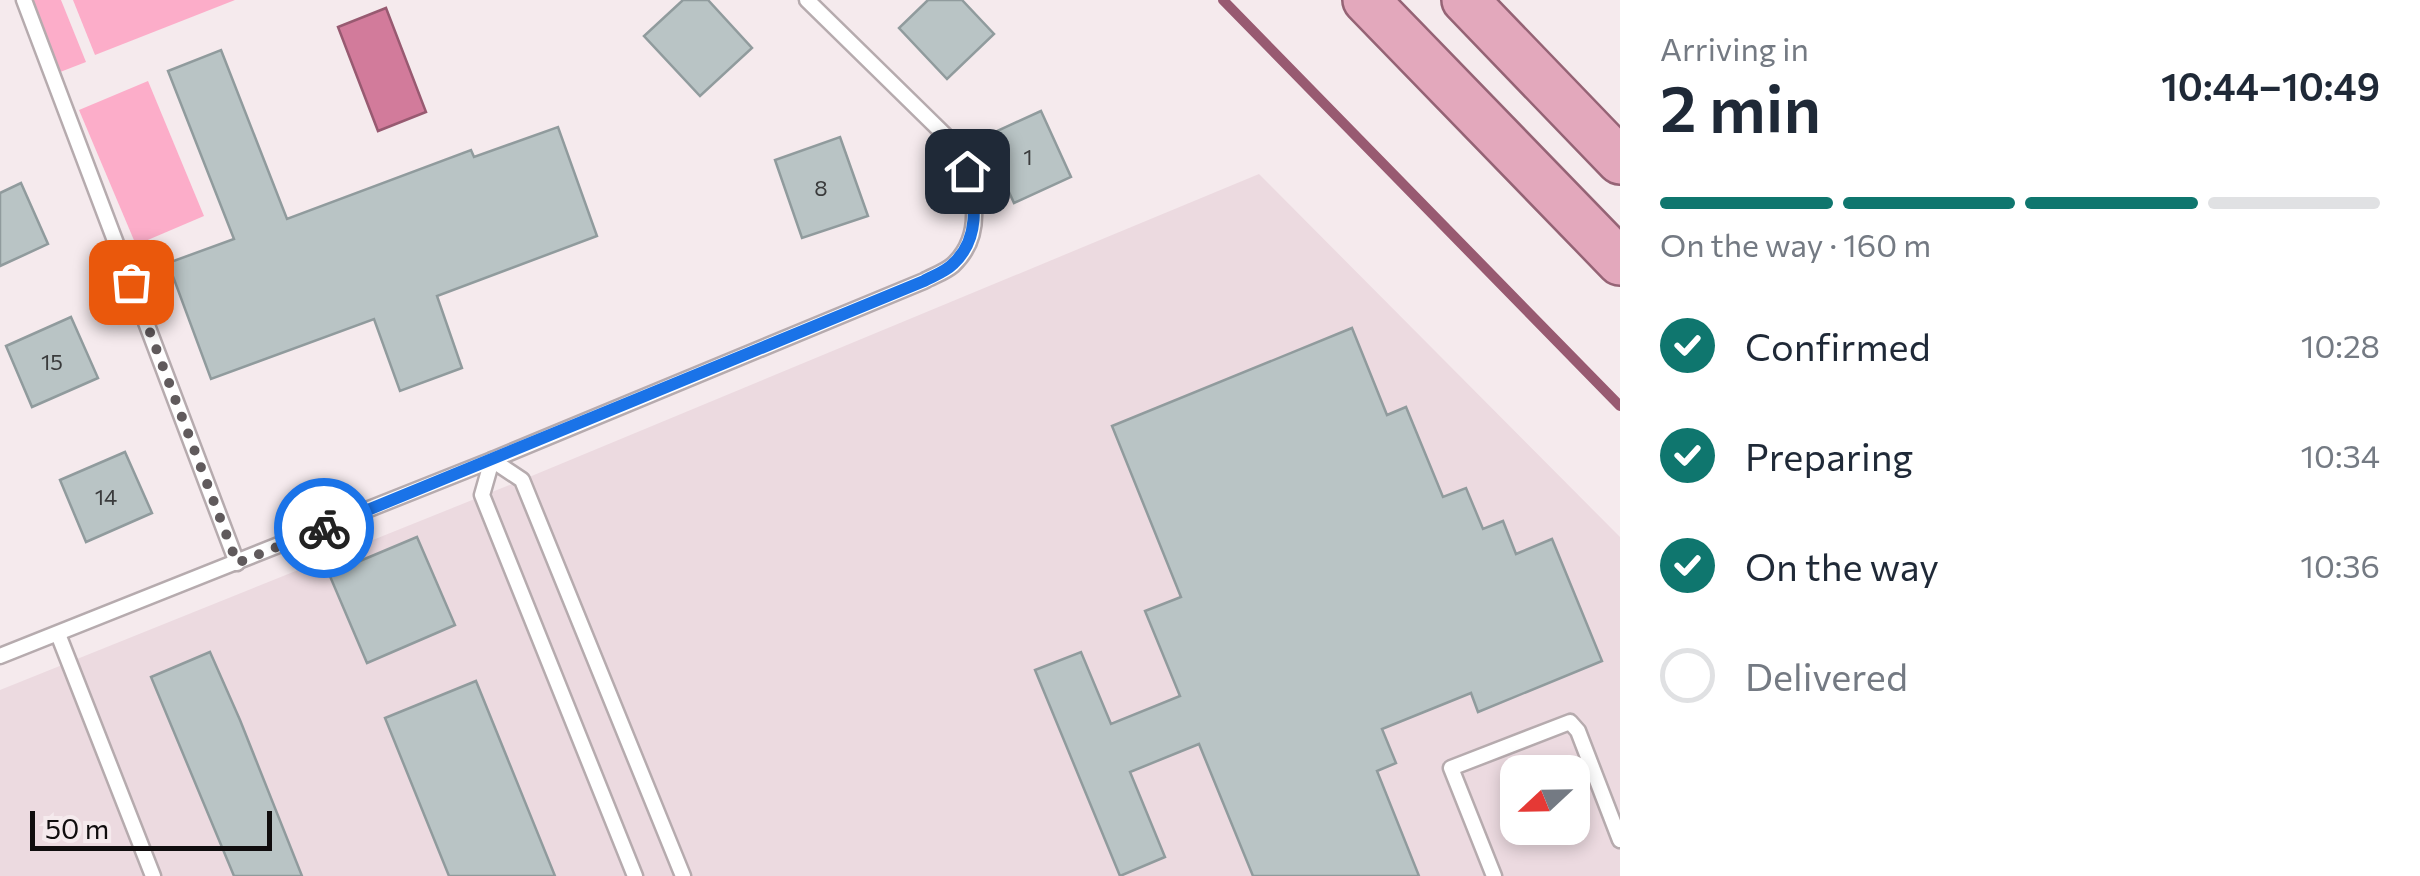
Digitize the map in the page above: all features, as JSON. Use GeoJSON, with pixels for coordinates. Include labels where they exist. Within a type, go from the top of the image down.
{"type":"FeatureCollection","features":[{"type":"Feature","properties":{"kind":"highway"},"geometry":{"type":"LineString","coordinates":[[1366,0],[1620,262]]}},
{"type":"Feature","properties":{"kind":"highway"},"geometry":{"type":"LineString","coordinates":[[1465,0],[1620,161]]}},
{"type":"Feature","properties":{"kind":"lane"},"geometry":{"type":"LineString","coordinates":[[24,0],[237,563]]}},
{"type":"Feature","properties":{"kind":"lane"},"geometry":{"type":"LineString","coordinates":[[0,656],[492,460],[951,267],[963,252],[972,229],[975,201],[967,171],[953,144],[807,0]]}},
{"type":"Feature","properties":{"kind":"lane"},"geometry":{"type":"LineString","coordinates":[[492,460],[482,496],[635,876]]}},
{"type":"Feature","properties":{"kind":"lane"},"geometry":{"type":"LineString","coordinates":[[492,460],[522,480],[683,876]]}},
{"type":"Feature","properties":{"kind":"lane"},"geometry":{"type":"LineString","coordinates":[[58,634],[153,876]]}},
{"type":"Feature","properties":{"kind":"lane"},"geometry":{"type":"LineString","coordinates":[[1494,876],[1451,768],[1570,722],[1578,730],[1620,840]]}},
{"type":"Feature","properties":{"kind":"shaded area"},"geometry":{"type":"Polygon","coordinates":[[[25,0],[61,0],[86,62],[55,74],[25,0]]]}},
{"type":"Feature","properties":{"kind":"shaded area"},"geometry":{"type":"Polygon","coordinates":[[[73,0],[235,0],[95,55],[73,0]]]}},
{"type":"Feature","properties":{"kind":"shaded area"},"geometry":{"type":"Polygon","coordinates":[[[386,8],[426,112],[378,131],[338,27],[386,8]]]}},
{"type":"Feature","properties":{"kind":"shaded area"},"geometry":{"type":"Polygon","coordinates":[[[148,81],[204,216],[136,245],[79,110],[148,81]]]}},
{"type":"Feature","properties":{"kind":"shaded area"},"geometry":{"type":"Polygon","coordinates":[[[1259,174],[1620,537],[1620,876],[0,876],[0,690],[522,480],[1259,174]]]}},
{"type":"Feature","properties":{"kind":"building"},"geometry":{"type":"Polygon","coordinates":[[[683,0],[708,0],[752,48],[700,96],[644,36],[683,0]]]}},
{"type":"Feature","properties":{"kind":"building"},"geometry":{"type":"Polygon","coordinates":[[[928,0],[962,0],[994,34],[947,79],[899,28],[928,0]]]}},
{"type":"Feature","properties":{"kind":"building"},"geometry":{"type":"Polygon","coordinates":[[[221,50],[287,219],[471,150],[474,157],[558,127],[597,236],[437,296],[462,368],[400,391],[374,319],[211,379],[168,263],[234,239],[168,71],[221,50]]]}},
{"type":"Feature","properties":{"kind":"building"},"geometry":{"type":"Polygon","coordinates":[[[1041,111],[1071,177],[1014,203],[984,137],[1041,111]]]}},
{"type":"Feature","properties":{"kind":"building"},"geometry":{"type":"Polygon","coordinates":[[[840,137],[868,216],[802,238],[775,160],[840,137]]]}},
{"type":"Feature","properties":{"kind":"building"},"geometry":{"type":"Polygon","coordinates":[[[21,183],[48,244],[0,266],[0,193],[21,183]]]}},
{"type":"Feature","properties":{"kind":"building"},"geometry":{"type":"Polygon","coordinates":[[[71,317],[98,378],[32,407],[6,346],[71,317]]]}},
{"type":"Feature","properties":{"kind":"building"},"geometry":{"type":"Polygon","coordinates":[[[1352,328],[1387,415],[1406,407],[1443,497],[1466,488],[1483,529],[1503,521],[1516,554],[1552,539],[1602,661],[1478,712],[1471,693],[1382,729],[1396,763],[1377,771],[1419,876],[1253,876],[1199,744],[1130,772],[1165,857],[1120,876],[1035,670],[1081,652],[1111,724],[1180,696],[1145,611],[1181,597],[1112,426],[1352,328]]]}},
{"type":"Feature","properties":{"kind":"building"},"geometry":{"type":"Polygon","coordinates":[[[125,452],[152,513],[86,542],[60,480],[125,452]]]}},
{"type":"Feature","properties":{"kind":"building"},"geometry":{"type":"Polygon","coordinates":[[[417,537],[455,625],[367,663],[329,574],[417,537]]]}},
{"type":"Feature","properties":{"kind":"building"},"geometry":{"type":"Polygon","coordinates":[[[210,652],[302,876],[234,876],[151,677],[210,652]]]}},
{"type":"Feature","properties":{"kind":"building"},"geometry":{"type":"Polygon","coordinates":[[[476,681],[555,876],[449,876],[385,718],[476,681]]]}},
{"type":"Feature","properties":{"kind":"waterway"},"geometry":{"type":"LineString","coordinates":[[1223,0],[1620,406]]}},
{"type":"Feature","properties":{"kind":"way so far"},"geometry":{"type":"LineString","coordinates":[[131,282],[237,563],[324,528]]}},
{"type":"Feature","properties":{"kind":"route"},"geometry":{"type":"LineString","coordinates":[[324,528],[951,267],[963,252],[972,229],[975,201],[967,171]]}}]}
